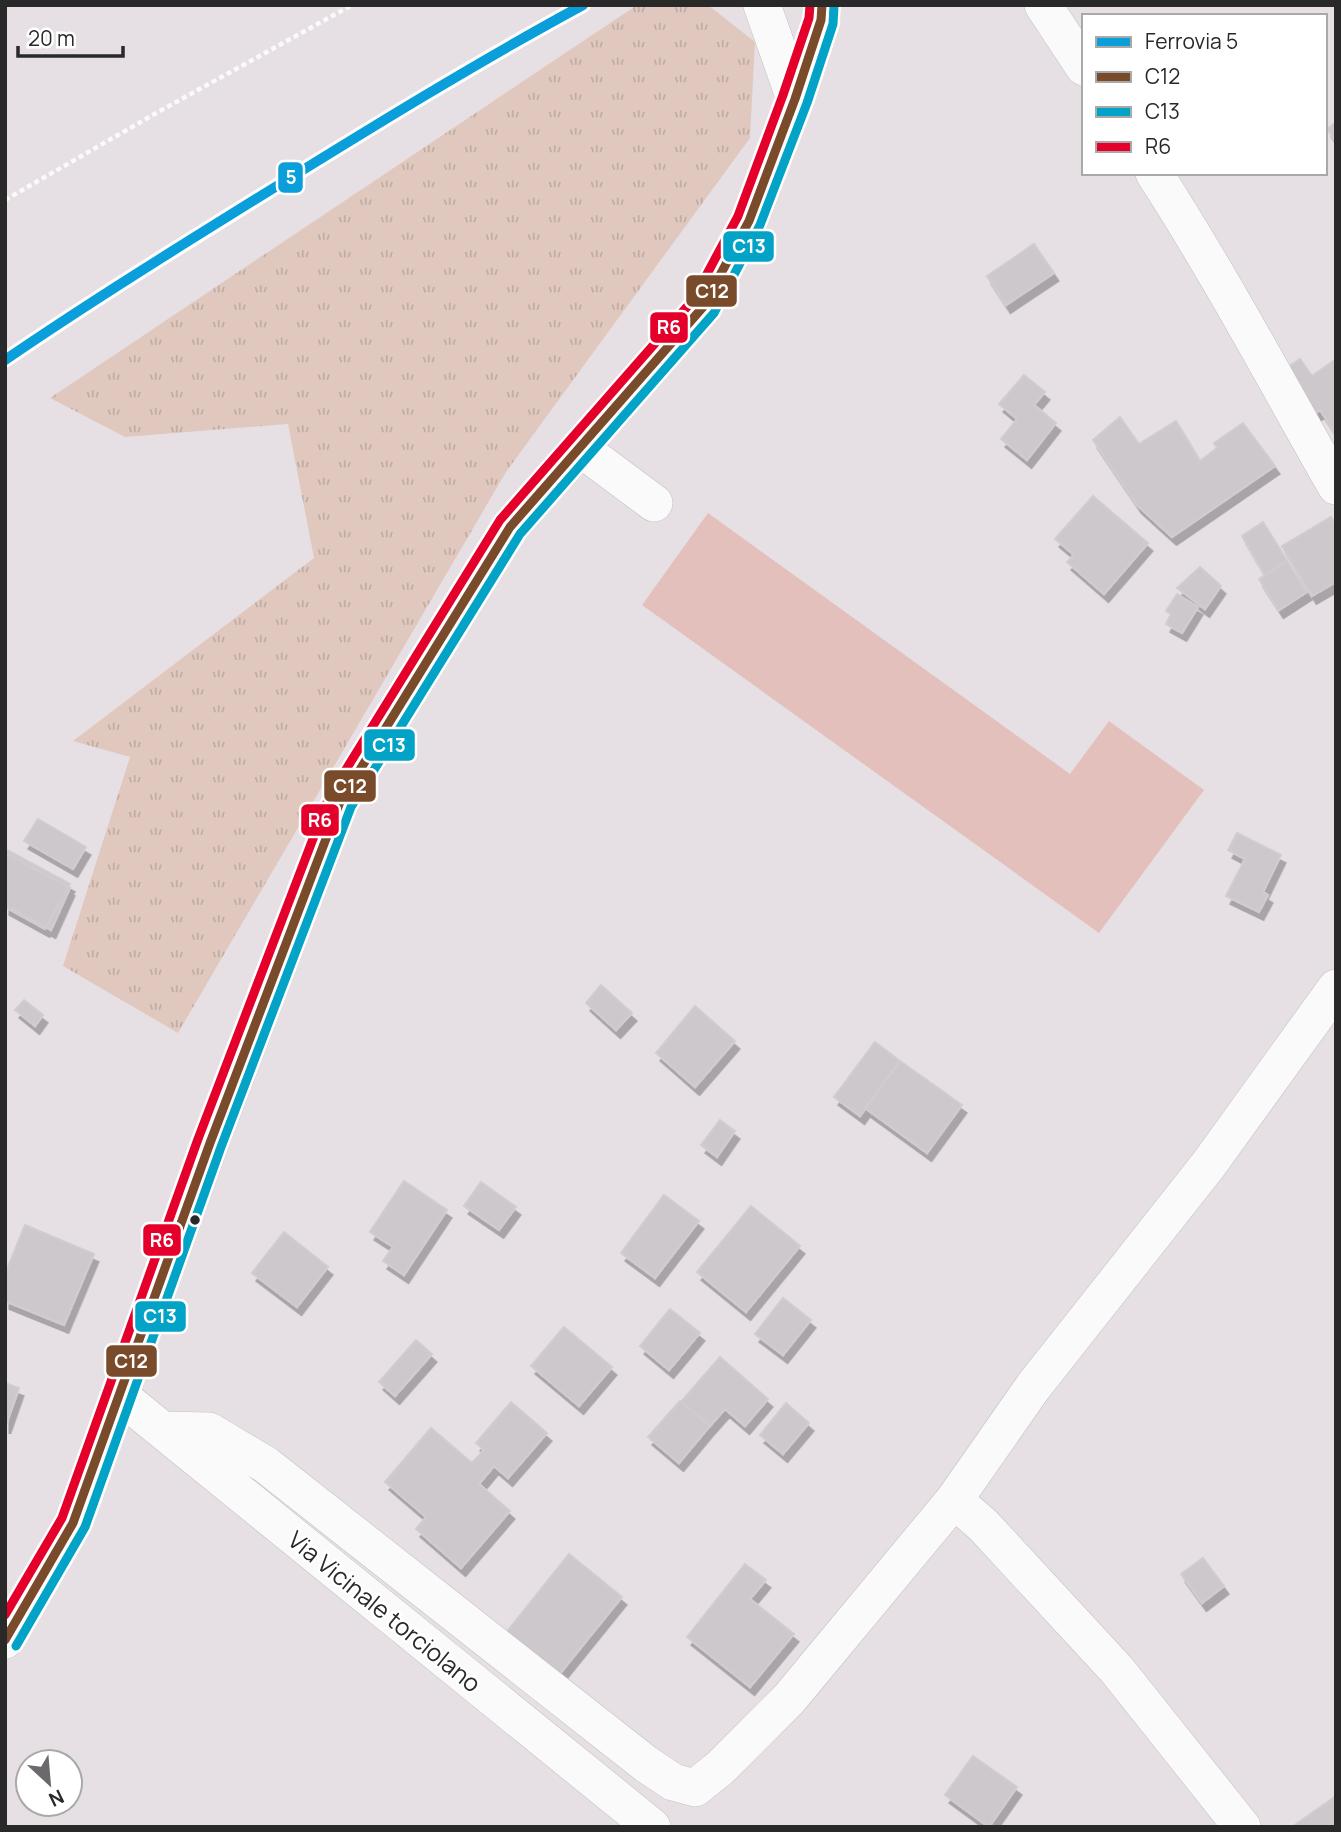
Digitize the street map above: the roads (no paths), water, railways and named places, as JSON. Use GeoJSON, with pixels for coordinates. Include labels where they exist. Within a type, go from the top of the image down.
{"type":"FeatureCollection","features":[{"type":"Feature","properties":{"kind":"street"},"geometry":{"type":"LineString","coordinates":[[762,5],[795,99]]}},
{"type":"Feature","properties":{"kind":"street"},"geometry":{"type":"LineString","coordinates":[[5,1640],[73,1523],[210,1143],[340,802],[510,527],[703,307],[749,221],[795,99],[821,20],[822,5]]}},
{"type":"Feature","properties":{"kind":"street"},"geometry":{"type":"LineString","coordinates":[[1043,5],[1082,63]]}},
{"type":"Feature","properties":{"kind":"street"},"geometry":{"type":"LineString","coordinates":[[1155,175],[1194,235],[1276,376],[1336,486]]}},
{"type":"Feature","properties":{"kind":"street"},"geometry":{"type":"LineString","coordinates":[[580,448],[654,503]]}},
{"type":"Feature","properties":{"kind":"street"},"geometry":{"type":"LineString","coordinates":[[661,1827],[695,1787],[720,1768],[789,1699],[954,1500],[1033,1387],[1209,1164],[1336,988]]}},
{"type":"Feature","properties":{"kind":"street","name":"Via Vicinale torciolano"},"geometry":{"type":"LineString","coordinates":[[119,1395],[652,1827]]}},
{"type":"Feature","properties":{"kind":"street"},"geometry":{"type":"LineString","coordinates":[[163,1430],[209,1431],[266,1465],[646,1764],[673,1782],[695,1787]]}},
{"type":"Feature","properties":{"kind":"street"},"geometry":{"type":"LineString","coordinates":[[954,1500],[983,1525],[1117,1670],[1242,1827]]}},
{"type":"Feature","properties":{"kind":"rail line","name":"5"},"geometry":{"type":"LineString","coordinates":[[5,360],[343,145],[583,5]]}}]}
